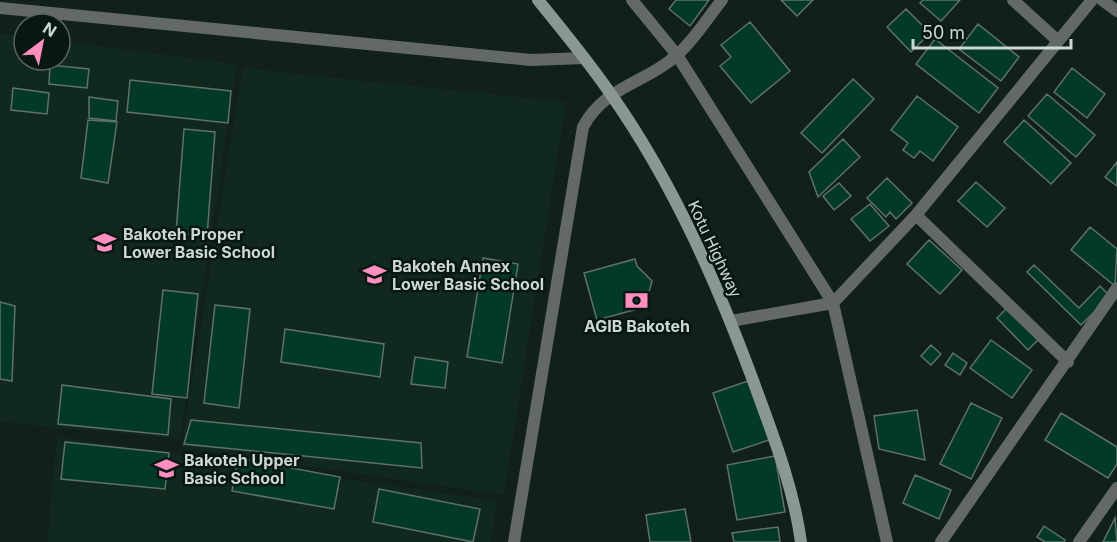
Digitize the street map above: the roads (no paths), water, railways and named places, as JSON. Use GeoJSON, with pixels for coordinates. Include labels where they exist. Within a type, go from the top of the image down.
{"type":"FeatureCollection","features":[{"type":"Feature","properties":{"kind":"street","name":"Kotu Highway"},"geometry":{"type":"LineString","coordinates":[[538,0],[611,94],[665,182],[731,321],[781,458],[797,512],[801,542]]}},
{"type":"Feature","properties":{"kind":"street"},"geometry":{"type":"LineString","coordinates":[[632,0],[677,55],[833,303],[887,542]]}},
{"type":"Feature","properties":{"kind":"street"},"geometry":{"type":"LineString","coordinates":[[514,542],[583,127],[590,113],[611,94],[677,55],[723,0]]}},
{"type":"Feature","properties":{"kind":"street"},"geometry":{"type":"LineString","coordinates":[[1013,0],[1058,41]]}},
{"type":"Feature","properties":{"kind":"street"},"geometry":{"type":"LineString","coordinates":[[731,321],[833,303],[916,215],[1092,0]]}},
{"type":"Feature","properties":{"kind":"street"},"geometry":{"type":"LineString","coordinates":[[1102,0],[1117,11]]}},
{"type":"Feature","properties":{"kind":"street"},"geometry":{"type":"LineString","coordinates":[[0,8],[531,60],[584,58]]}},
{"type":"Feature","properties":{"kind":"street"},"geometry":{"type":"LineString","coordinates":[[916,215],[1068,362]]}},
{"type":"Feature","properties":{"kind":"street"},"geometry":{"type":"LineString","coordinates":[[941,542],[1068,362],[1117,288]]}},
{"type":"Feature","properties":{"kind":"street"},"geometry":{"type":"LineString","coordinates":[[1079,542],[1117,488]]}},
{"type":"Feature","properties":{"kind":"place","name":"Bakoteh Proper Lower Basic School"},"geometry":{"type":"Point","coordinates":[105,243]}},
{"type":"Feature","properties":{"kind":"place","name":"Bakoteh Annex Lower Basic School"},"geometry":{"type":"Point","coordinates":[374,275]}},
{"type":"Feature","properties":{"kind":"place","name":"AGIB Bakoteh"},"geometry":{"type":"Point","coordinates":[637,301]}},
{"type":"Feature","properties":{"kind":"place","name":"Bakoteh Upper Basic School"},"geometry":{"type":"Point","coordinates":[166,469]}}]}
